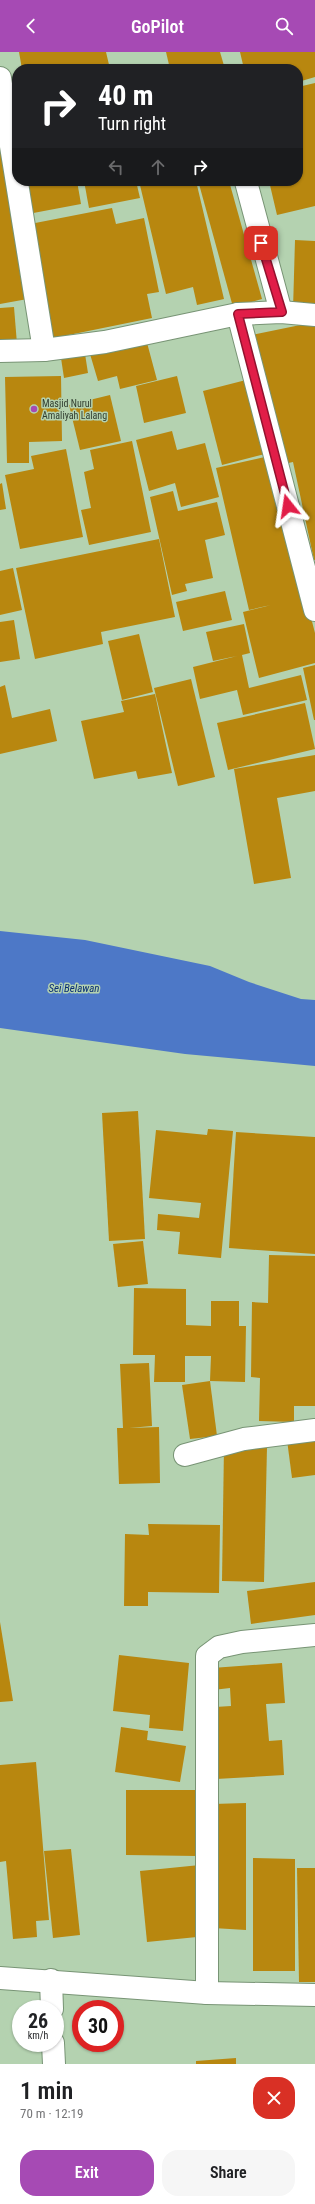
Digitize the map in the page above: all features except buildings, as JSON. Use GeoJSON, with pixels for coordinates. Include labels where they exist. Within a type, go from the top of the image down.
{"type":"FeatureCollection","features":[{"type":"Feature","properties":{"kind":"street"},"geometry":{"type":"LineString","coordinates":[[0,78],[12,152]]}},
{"type":"Feature","properties":{"kind":"street"},"geometry":{"type":"LineString","coordinates":[[17,186],[44,350]]}},
{"type":"Feature","properties":{"kind":"street"},"geometry":{"type":"LineString","coordinates":[[247,186],[282,312]]}},
{"type":"Feature","properties":{"kind":"street"},"geometry":{"type":"LineString","coordinates":[[0,351],[44,350],[105,342],[238,314],[282,312],[315,315]]}},
{"type":"Feature","properties":{"kind":"street"},"geometry":{"type":"LineString","coordinates":[[238,314],[315,610]]}},
{"type":"Feature","properties":{"kind":"street"},"geometry":{"type":"LineString","coordinates":[[184,1454],[244,1439],[315,1430]]}},
{"type":"Feature","properties":{"kind":"street"},"geometry":{"type":"LineString","coordinates":[[207,1993],[207,1656],[219,1647],[242,1642],[315,1635]]}},
{"type":"Feature","properties":{"kind":"street"},"geometry":{"type":"LineString","coordinates":[[0,1978],[51,1980],[207,1993],[315,1995]]}},
{"type":"Feature","properties":{"kind":"street"},"geometry":{"type":"LineString","coordinates":[[51,1980],[52,2000]]}},
{"type":"Feature","properties":{"kind":"street"},"geometry":{"type":"LineString","coordinates":[[53,2052],[54,2064]]}},
{"type":"Feature","properties":{"kind":"water","name":"Sei Belawan"},"geometry":{"type":"Polygon","coordinates":[[[0,931],[85,940],[210,966],[249,982],[301,999],[315,1000],[315,1066],[185,1054],[0,1028],[0,931]]]}},
{"type":"Feature","properties":{"kind":"place","name":"Masjid Nurul Amaliyah Lalang"},"geometry":{"type":"Point","coordinates":[34,409]}},
{"type":"Feature","properties":{"kind":"route"},"geometry":{"type":"LineString","coordinates":[[261,243],[282,312],[238,314],[288,506]]}}]}
